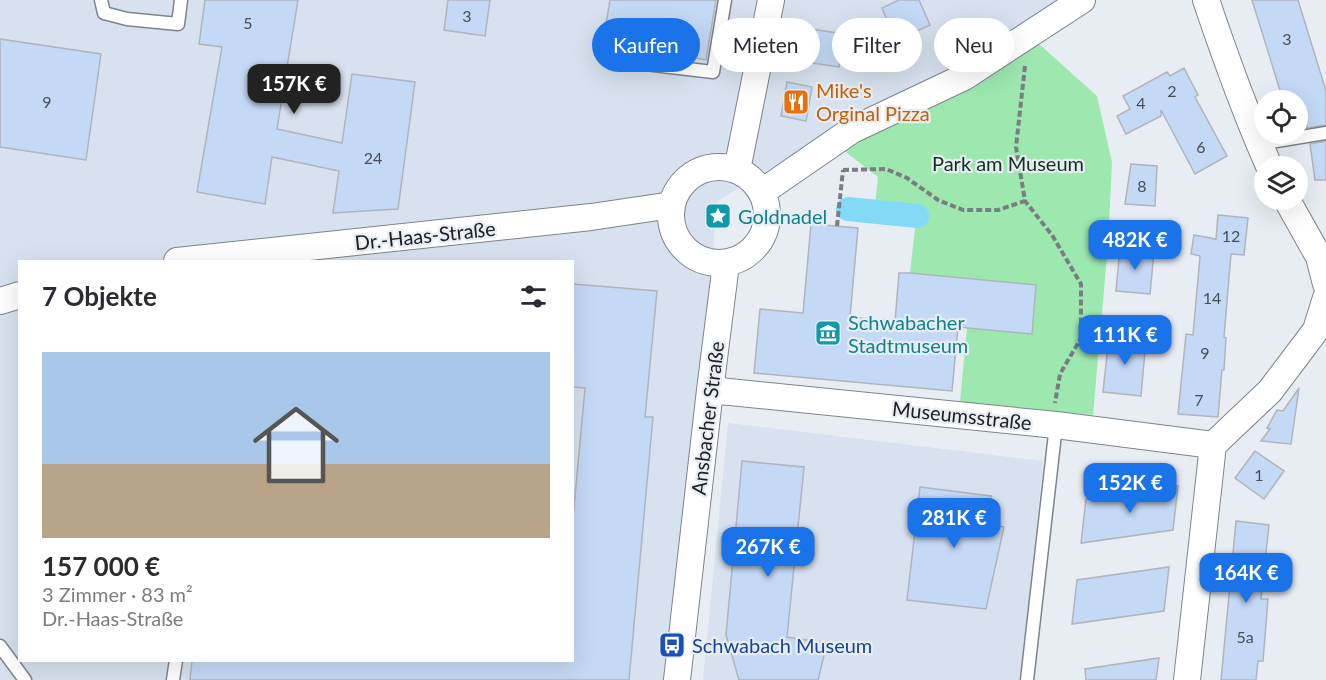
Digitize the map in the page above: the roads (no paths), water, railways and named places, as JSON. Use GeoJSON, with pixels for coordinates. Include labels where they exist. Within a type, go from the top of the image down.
{"type":"FeatureCollection","features":[{"type":"Feature","properties":{"kind":"street"},"geometry":{"type":"LineString","coordinates":[[737,170],[771,0]]}},
{"type":"Feature","properties":{"kind":"street"},"geometry":{"type":"LineString","coordinates":[[762,192],[852,130],[964,77],[1082,0]]}},
{"type":"Feature","properties":{"kind":"street"},"geometry":{"type":"LineString","coordinates":[[1206,0],[1264,155]]}},
{"type":"Feature","properties":{"kind":"street"},"geometry":{"type":"LineString","coordinates":[[723,167],[737,170],[747,175],[762,192],[767,207],[767,222],[762,237],[753,250],[741,259],[726,264],[710,263],[696,258],[684,249],[675,236],[671,221],[676,192],[696,173],[709,168],[723,167]]}},
{"type":"Feature","properties":{"kind":"street","name":"Dr.-Haas-Straße"},"geometry":{"type":"LineString","coordinates":[[186,260],[591,217],[672,205]]}},
{"type":"Feature","properties":{"kind":"street"},"geometry":{"type":"LineString","coordinates":[[1293,210],[1319,257],[1326,284]]}},
{"type":"Feature","properties":{"kind":"street","name":"Ansbacher Straße"},"geometry":{"type":"LineString","coordinates":[[677,680],[726,264]]}},
{"type":"Feature","properties":{"kind":"street"},"geometry":{"type":"LineString","coordinates":[[0,301],[18,296]]}},
{"type":"Feature","properties":{"kind":"street"},"geometry":{"type":"LineString","coordinates":[[1187,680],[1213,445],[1270,391],[1316,330],[1326,298]]}},
{"type":"Feature","properties":{"kind":"street","name":"Museumsstraße"},"geometry":{"type":"LineString","coordinates":[[710,390],[1054,424],[1213,445]]}},
{"type":"Feature","properties":{"kind":"lane"},"geometry":{"type":"LineString","coordinates":[[101,0],[104,13],[127,19],[178,24],[181,0]]}},
{"type":"Feature","properties":{"kind":"lane"},"geometry":{"type":"LineString","coordinates":[[700,70],[713,72],[725,0]]}},
{"type":"Feature","properties":{"kind":"lane"},"geometry":{"type":"LineString","coordinates":[[1264,155],[1326,133]]}},
{"type":"Feature","properties":{"kind":"lane"},"geometry":{"type":"LineString","coordinates":[[1028,680],[1054,424]]}},
{"type":"Feature","properties":{"kind":"lane"},"geometry":{"type":"LineString","coordinates":[[0,646],[25,680]]}},
{"type":"Feature","properties":{"kind":"lane"},"geometry":{"type":"LineString","coordinates":[[174,680],[176,662]]}},
{"type":"Feature","properties":{"kind":"waterway"},"geometry":{"type":"LineString","coordinates":[[848,209],[917,216]]}},
{"type":"Feature","properties":{"kind":"place","name":"Mike's Orginal Pizza"},"geometry":{"type":"Point","coordinates":[796,102]}},
{"type":"Feature","properties":{"kind":"place","name":"Goldnadel"},"geometry":{"type":"Point","coordinates":[718,216]}},
{"type":"Feature","properties":{"kind":"place","name":"Schwabacher Stadtmuseum"},"geometry":{"type":"Point","coordinates":[828,333]}},
{"type":"Feature","properties":{"kind":"place","name":"Schwabach Museum"},"geometry":{"type":"Point","coordinates":[672,645]}},
{"type":"Feature","properties":{"kind":"park label","name":"Park am Museum"},"geometry":{"type":"Point","coordinates":[1008,163]}}]}
